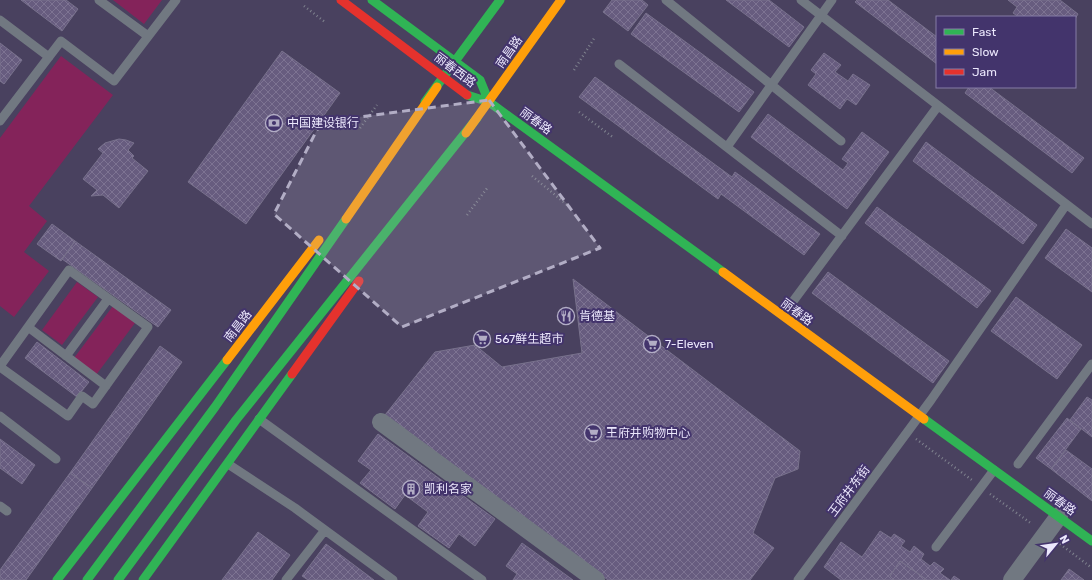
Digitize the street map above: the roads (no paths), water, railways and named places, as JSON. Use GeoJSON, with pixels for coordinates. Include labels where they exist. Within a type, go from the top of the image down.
{"type":"FeatureCollection","features":[{"type":"Feature","properties":{"kind":"main road","name":"丽春西路"},"geometry":{"type":"LineString","coordinates":[[341,0],[468,96],[489,102]]}},
{"type":"Feature","properties":{"kind":"main road","name":"丽春西路"},"geometry":{"type":"LineString","coordinates":[[372,0],[480,80],[489,102]]}},
{"type":"Feature","properties":{"kind":"main road","name":"南昌路"},"geometry":{"type":"LineString","coordinates":[[87,580],[215,407],[444,77],[500,0]]}},
{"type":"Feature","properties":{"kind":"main road","name":"南昌路"},"geometry":{"type":"LineString","coordinates":[[143,580],[489,102],[560,0]]}},
{"type":"Feature","properties":{"kind":"main road","name":"南昌路"},"geometry":{"type":"LineString","coordinates":[[57,580],[438,87]]}},
{"type":"Feature","properties":{"kind":"main road","name":"丽春路"},"geometry":{"type":"LineString","coordinates":[[489,102],[1092,541]]}},
{"type":"Feature","properties":{"kind":"main road","name":"南昌路"},"geometry":{"type":"LineString","coordinates":[[118,580],[236,420],[477,118]]}},
{"type":"Feature","properties":{"kind":"street"},"geometry":{"type":"LineString","coordinates":[[380,422],[596,580]]}},
{"type":"Feature","properties":{"kind":"street"},"geometry":{"type":"LineString","coordinates":[[1012,580],[1059,516]]}},
{"type":"Feature","properties":{"kind":"lane"},"geometry":{"type":"LineString","coordinates":[[99,0],[148,36]]}},
{"type":"Feature","properties":{"kind":"lane"},"geometry":{"type":"LineString","coordinates":[[0,121],[61,41],[114,81],[176,0]]}},
{"type":"Feature","properties":{"kind":"lane"},"geometry":{"type":"LineString","coordinates":[[666,0],[841,141]]}},
{"type":"Feature","properties":{"kind":"lane"},"geometry":{"type":"LineString","coordinates":[[801,0],[1092,224]]}},
{"type":"Feature","properties":{"kind":"lane"},"geometry":{"type":"LineString","coordinates":[[728,148],[832,0]]}},
{"type":"Feature","properties":{"kind":"lane"},"geometry":{"type":"LineString","coordinates":[[0,20],[49,57]]}},
{"type":"Feature","properties":{"kind":"lane"},"geometry":{"type":"LineString","coordinates":[[619,64],[842,236]]}},
{"type":"Feature","properties":{"kind":"lane"},"geometry":{"type":"LineString","coordinates":[[794,300],[938,106]]}},
{"type":"Feature","properties":{"kind":"lane","name":"王府井东街"},"geometry":{"type":"LineString","coordinates":[[800,577],[919,416],[1066,205]]}},
{"type":"Feature","properties":{"kind":"lane"},"geometry":{"type":"LineString","coordinates":[[69,270],[108,299],[148,327],[93,404],[82,396],[68,416],[0,367],[69,270]]}},
{"type":"Feature","properties":{"kind":"lane"},"geometry":{"type":"LineString","coordinates":[[66,356],[108,299]]}},
{"type":"Feature","properties":{"kind":"lane"},"geometry":{"type":"LineString","coordinates":[[28,327],[106,386]]}},
{"type":"Feature","properties":{"kind":"lane"},"geometry":{"type":"LineString","coordinates":[[1018,464],[1092,364]]}},
{"type":"Feature","properties":{"kind":"lane"},"geometry":{"type":"LineString","coordinates":[[0,416],[56,459]]}},
{"type":"Feature","properties":{"kind":"lane"},"geometry":{"type":"LineString","coordinates":[[260,419],[482,580]]}},
{"type":"Feature","properties":{"kind":"lane"},"geometry":{"type":"LineString","coordinates":[[228,464],[295,508],[393,580]]}},
{"type":"Feature","properties":{"kind":"lane"},"geometry":{"type":"LineString","coordinates":[[936,547],[994,470]]}},
{"type":"Feature","properties":{"kind":"lane"},"geometry":{"type":"LineString","coordinates":[[286,580],[324,530]]}},
{"type":"Feature","properties":{"kind":"lane"},"geometry":{"type":"LineString","coordinates":[[800,577],[810,580]]}},
{"type":"Feature","properties":{"kind":"place","name":"中国建设银行"},"geometry":{"type":"Point","coordinates":[274,123]}},
{"type":"Feature","properties":{"kind":"place","name":"肯德基"},"geometry":{"type":"Point","coordinates":[566,316]}},
{"type":"Feature","properties":{"kind":"place","name":"567鲜生超市"},"geometry":{"type":"Point","coordinates":[482,339]}},
{"type":"Feature","properties":{"kind":"place","name":"7-Eleven"},"geometry":{"type":"Point","coordinates":[652,344]}},
{"type":"Feature","properties":{"kind":"place","name":"王府井购物中心"},"geometry":{"type":"Point","coordinates":[593,433]}},
{"type":"Feature","properties":{"kind":"place","name":"凯利名家"},"geometry":{"type":"Point","coordinates":[411,489]}}]}
